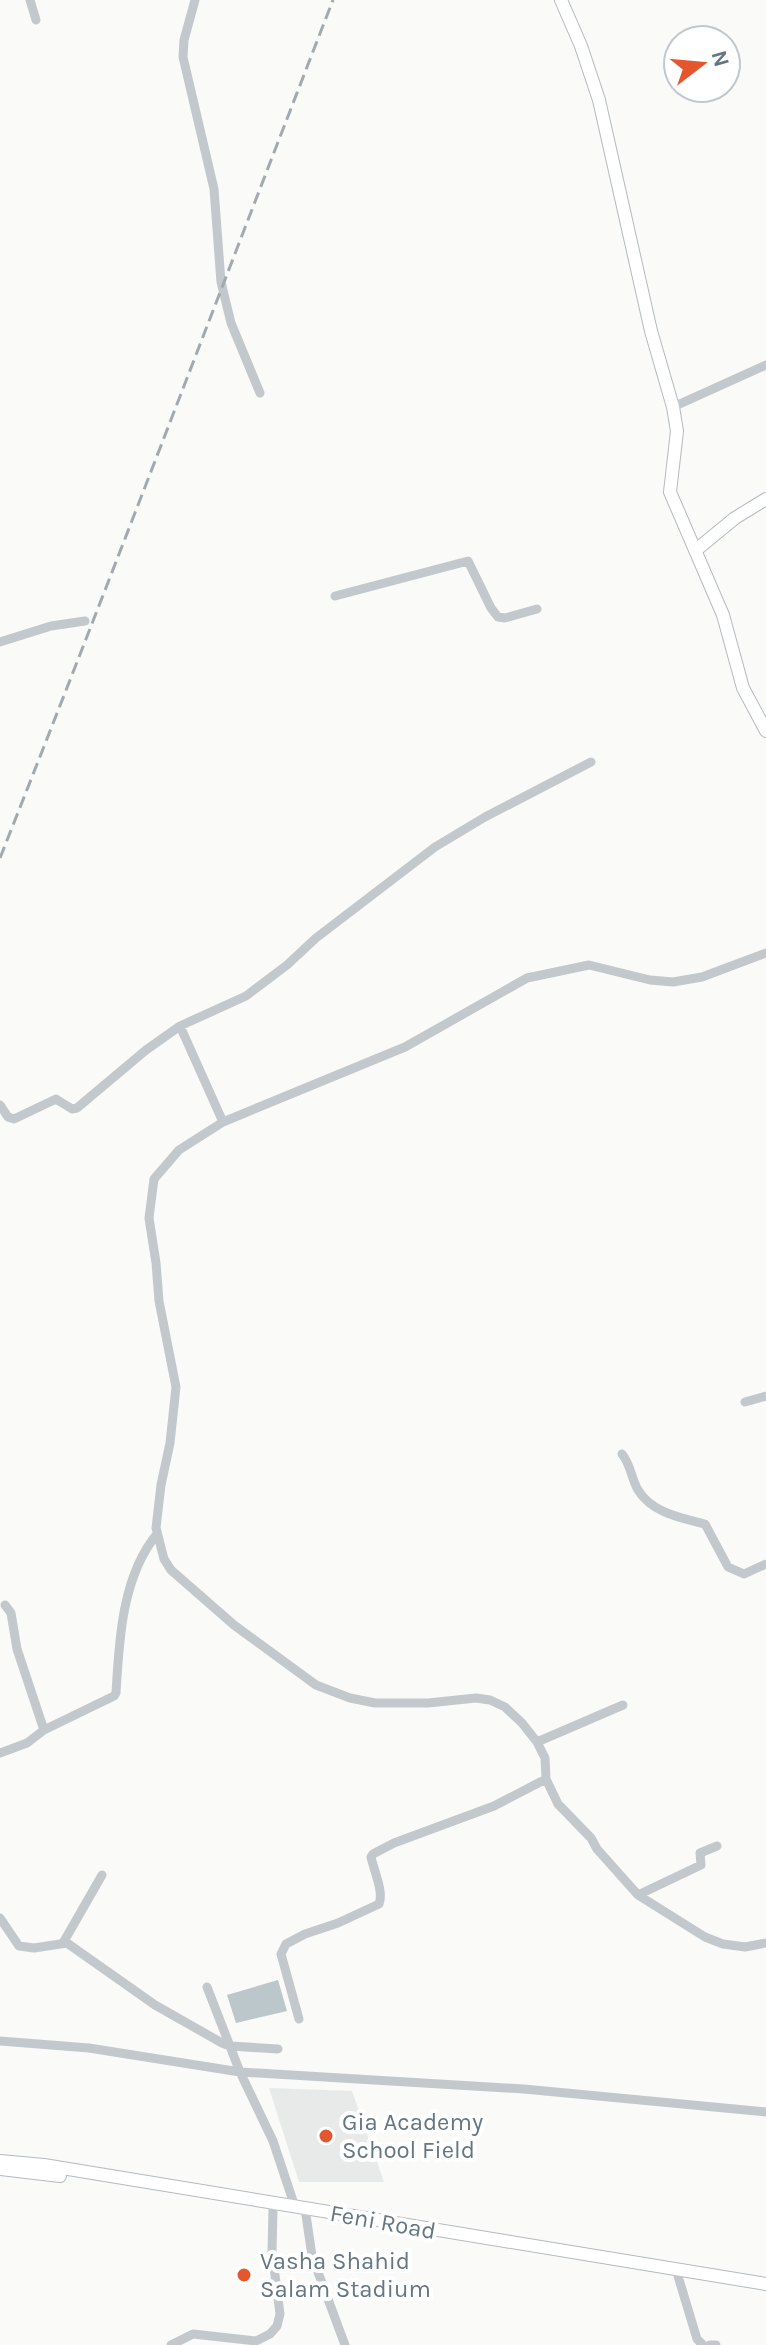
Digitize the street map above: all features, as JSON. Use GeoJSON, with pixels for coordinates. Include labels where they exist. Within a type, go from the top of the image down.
{"type":"FeatureCollection","features":[{"type":"Feature","properties":{"kind":"main road"},"geometry":{"type":"LineString","coordinates":[[561,0],[599,100],[651,331],[673,407],[677,431],[670,492],[723,615],[743,688],[766,731]]}},
{"type":"Feature","properties":{"kind":"main road"},"geometry":{"type":"LineString","coordinates":[[696,550],[735,518],[766,499]]}},
{"type":"Feature","properties":{"kind":"main road","name":"Feni Road"},"geometry":{"type":"LineString","coordinates":[[0,2161],[44,2165],[766,2284]]}},
{"type":"Feature","properties":{"kind":"main road"},"geometry":{"type":"LineString","coordinates":[[0,2169],[85,2179],[766,2291]]}},
{"type":"Feature","properties":{"kind":"street"},"geometry":{"type":"LineString","coordinates":[[30,0],[36,20]]}},
{"type":"Feature","properties":{"kind":"street"},"geometry":{"type":"LineString","coordinates":[[195,0],[184,40],[183,57],[214,189],[221,282],[231,323],[260,393]]}},
{"type":"Feature","properties":{"kind":"street"},"geometry":{"type":"LineString","coordinates":[[673,407],[766,365]]}},
{"type":"Feature","properties":{"kind":"street"},"geometry":{"type":"LineString","coordinates":[[335,596],[468,561],[498,617],[537,609]]}},
{"type":"Feature","properties":{"kind":"street"},"geometry":{"type":"LineString","coordinates":[[0,642],[51,626],[85,621]]}},
{"type":"Feature","properties":{"kind":"street"},"geometry":{"type":"LineString","coordinates":[[0,1105],[8,1117],[14,1119],[56,1099],[72,1109],[77,1108],[146,1050],[180,1026],[246,996],[435,847],[485,817],[591,762]]}},
{"type":"Feature","properties":{"kind":"street"},"geometry":{"type":"LineString","coordinates":[[766,953],[702,977],[673,982],[650,980],[589,965],[527,978],[405,1047],[223,1122],[179,1150],[154,1179],[149,1218],[159,1301],[176,1387],[157,1534],[164,1559],[171,1570],[234,1625],[316,1685],[350,1698],[375,1703],[428,1703],[476,1698],[505,1707],[537,1742],[545,1758],[546,1779],[558,1804],[638,1895],[705,1937],[723,1944],[745,1947],[766,1943]]}},
{"type":"Feature","properties":{"kind":"street"},"geometry":{"type":"LineString","coordinates":[[180,1026],[223,1122]]}},
{"type":"Feature","properties":{"kind":"street"},"geometry":{"type":"LineString","coordinates":[[745,1402],[766,1396]]}},
{"type":"Feature","properties":{"kind":"street"},"geometry":{"type":"LineString","coordinates":[[622,1454],[643,1497],[662,1512],[705,1524],[728,1567],[744,1574],[766,1564]]}},
{"type":"Feature","properties":{"kind":"street"},"geometry":{"type":"LineString","coordinates":[[0,1753],[27,1743],[44,1730],[114,1696],[119,1631],[128,1596],[145,1548],[157,1534]]}},
{"type":"Feature","properties":{"kind":"street"},"geometry":{"type":"LineString","coordinates":[[5,1605],[11,1613],[17,1649],[44,1730]]}},
{"type":"Feature","properties":{"kind":"street"},"geometry":{"type":"LineString","coordinates":[[537,1742],[623,1705]]}},
{"type":"Feature","properties":{"kind":"street"},"geometry":{"type":"LineString","coordinates":[[299,2019],[286,1977],[281,1954],[283,1948],[305,1934],[379,1904],[382,1897],[371,1857],[373,1854],[394,1843],[494,1806],[546,1779]]}},
{"type":"Feature","properties":{"kind":"street"},"geometry":{"type":"LineString","coordinates":[[638,1895],[701,1865],[700,1853],[717,1846]]}},
{"type":"Feature","properties":{"kind":"street"},"geometry":{"type":"LineString","coordinates":[[63,1943],[102,1875]]}},
{"type":"Feature","properties":{"kind":"street"},"geometry":{"type":"LineString","coordinates":[[0,1918],[19,1946],[34,1948],[63,1943],[78,1949],[155,2005],[230,2046],[278,2049]]}},
{"type":"Feature","properties":{"kind":"street"},"geometry":{"type":"LineString","coordinates":[[207,1987],[240,2072],[273,2141],[295,2207]]}},
{"type":"Feature","properties":{"kind":"street"},"geometry":{"type":"LineString","coordinates":[[0,2041],[89,2048],[240,2072],[524,2089],[766,2112]]}},
{"type":"Feature","properties":{"kind":"street"},"geometry":{"type":"LineString","coordinates":[[171,2345],[193,2334],[233,2342],[256,2341],[270,2334],[277,2326],[280,2314],[272,2252],[273,2209]]}},
{"type":"Feature","properties":{"kind":"street"},"geometry":{"type":"LineString","coordinates":[[306,2215],[312,2256],[345,2345]]}},
{"type":"Feature","properties":{"kind":"street"},"geometry":{"type":"LineString","coordinates":[[678,2276],[697,2339],[703,2345]]}},
{"type":"Feature","properties":{"kind":"shaded area"},"geometry":{"type":"Polygon","coordinates":[[[278,1980],[287,2011],[236,2023],[227,1995],[278,1980]]]}},
{"type":"Feature","properties":{"kind":"shaded area","name":"Gia Academy School Field"},"geometry":{"type":"Polygon","coordinates":[[[269,2088],[352,2091],[384,2182],[299,2182],[269,2088]]]}},
{"type":"Feature","properties":{"kind":"railway"},"geometry":{"type":"LineString","coordinates":[[0,858],[333,0]]}},
{"type":"Feature","properties":{"kind":"place","name":"Gia Academy School Field"},"geometry":{"type":"Point","coordinates":[326,2136]}},
{"type":"Feature","properties":{"kind":"place","name":"Vasha Shahid Salam Stadium"},"geometry":{"type":"Point","coordinates":[244,2275]}}]}
